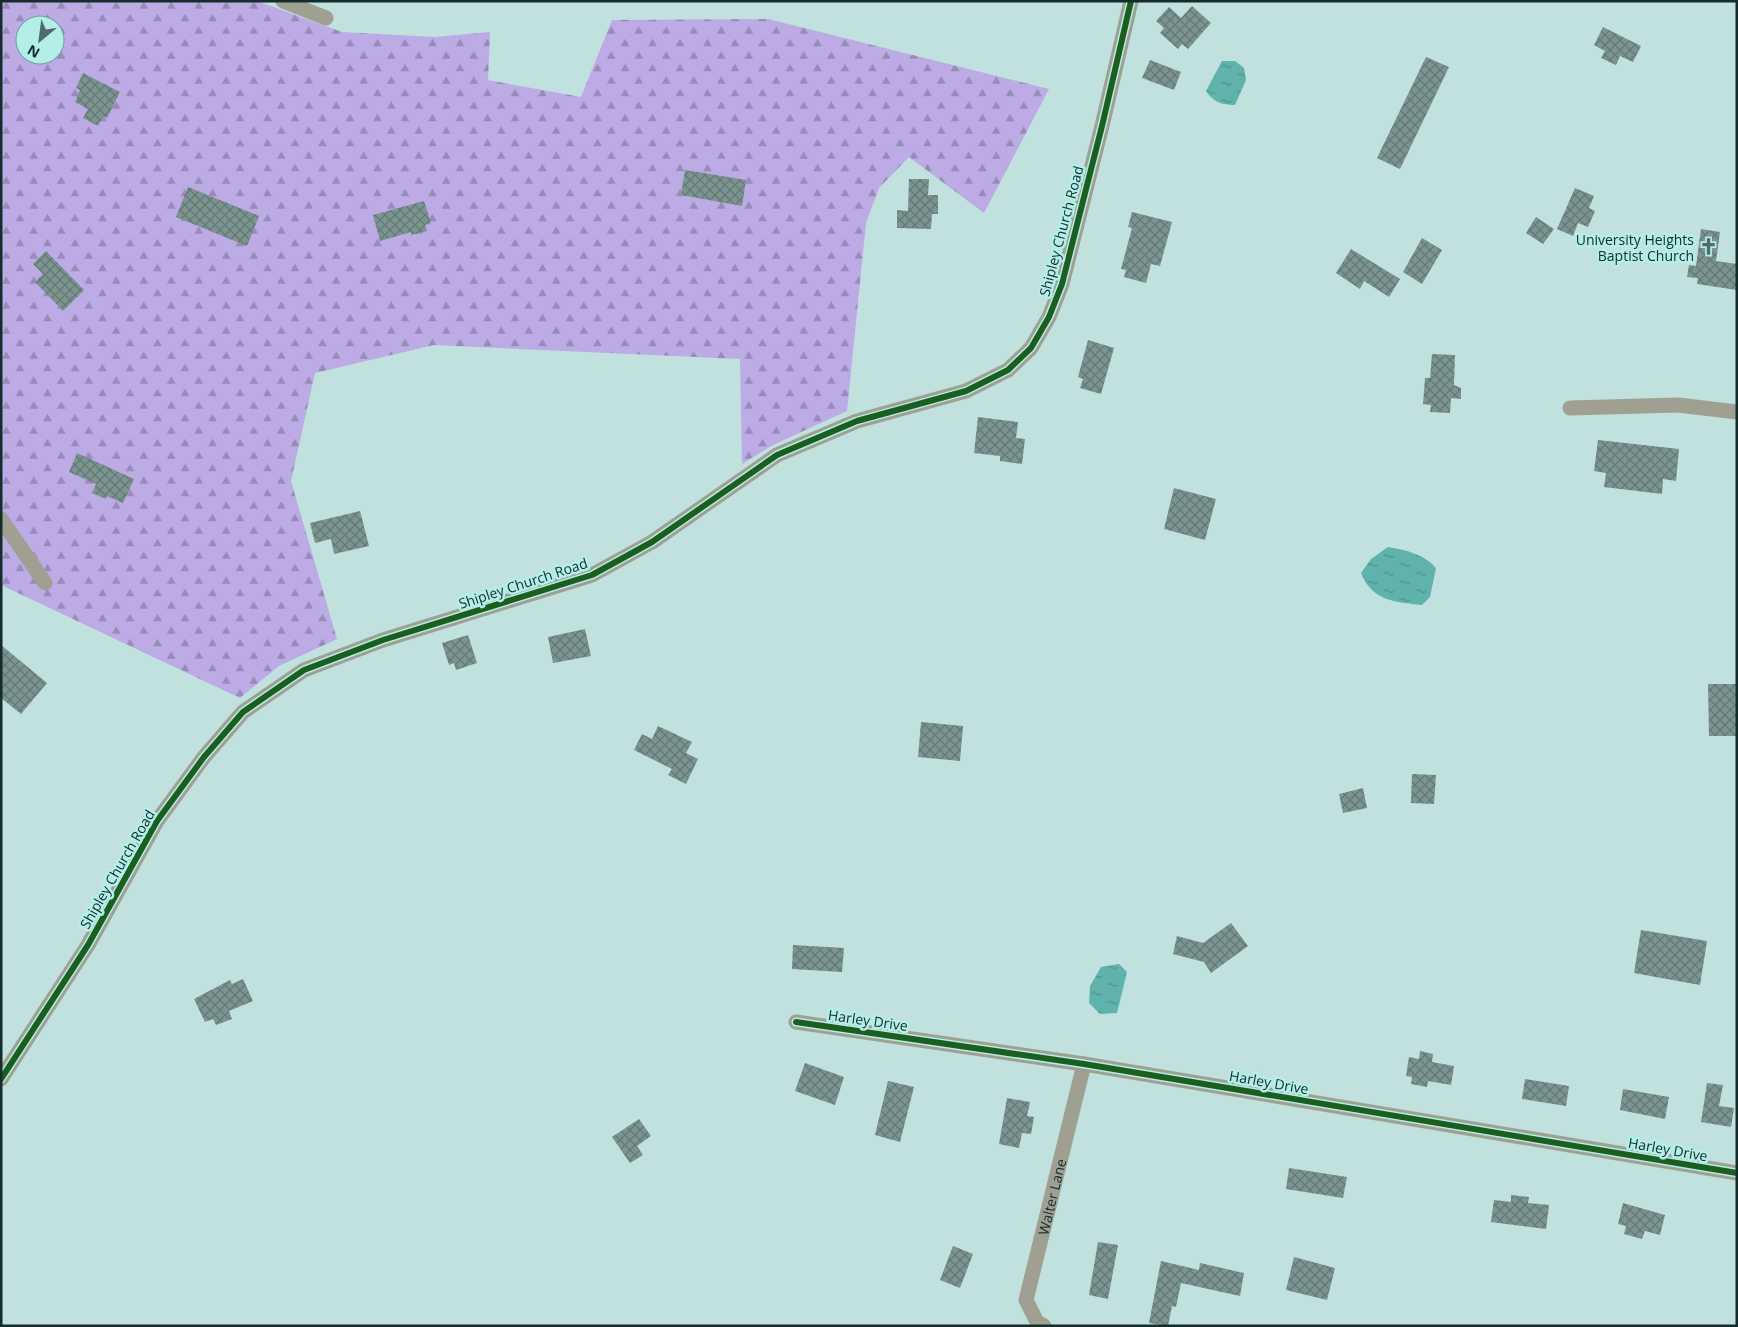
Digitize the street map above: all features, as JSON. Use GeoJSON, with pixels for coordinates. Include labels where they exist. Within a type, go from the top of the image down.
{"type":"FeatureCollection","features":[{"type":"Feature","properties":{"kind":"street"},"geometry":{"type":"LineString","coordinates":[[283,1],[326,18]]}},
{"type":"Feature","properties":{"kind":"street","name":"Shipley Church Road"},"geometry":{"type":"LineString","coordinates":[[1,1079],[88,945],[157,820],[204,756],[243,712],[304,670],[383,640],[592,575],[652,542],[777,455],[857,421],[966,391],[1008,370],[1031,348],[1049,317],[1062,284],[1131,1]]}},
{"type":"Feature","properties":{"kind":"street"},"geometry":{"type":"LineString","coordinates":[[1570,408],[1678,405],[1737,412]]}},
{"type":"Feature","properties":{"kind":"street"},"geometry":{"type":"LineString","coordinates":[[1,519],[44,583]]}},
{"type":"Feature","properties":{"kind":"street","name":"Harley Drive"},"geometry":{"type":"LineString","coordinates":[[796,1022],[1084,1064],[1737,1173]]}},
{"type":"Feature","properties":{"kind":"street","name":"Walter Lane"},"geometry":{"type":"LineString","coordinates":[[1044,1326],[1037,1322],[1026,1300],[1084,1064]]}},
{"type":"Feature","properties":{"kind":"green space"},"geometry":{"type":"Polygon","coordinates":[[[1,1],[257,1],[342,32],[435,37],[490,32],[488,80],[581,97],[612,20],[768,19],[1049,89],[984,213],[909,157],[879,188],[866,223],[847,411],[773,445],[742,464],[740,359],[434,345],[315,373],[291,481],[337,639],[279,666],[240,698],[1,585],[1,1]]]}},
{"type":"Feature","properties":{"kind":"water"},"geometry":{"type":"Polygon","coordinates":[[[1222,61],[1235,61],[1244,68],[1246,80],[1235,105],[1218,102],[1206,91],[1222,61]]]}},
{"type":"Feature","properties":{"kind":"water"},"geometry":{"type":"Polygon","coordinates":[[[1388,547],[1408,551],[1420,556],[1436,568],[1430,597],[1422,605],[1403,603],[1385,598],[1378,595],[1366,582],[1361,573],[1371,559],[1388,547]]]}},
{"type":"Feature","properties":{"kind":"water"},"geometry":{"type":"Polygon","coordinates":[[[1119,964],[1127,972],[1117,1013],[1100,1014],[1089,1003],[1090,986],[1101,967],[1119,964]]]}},
{"type":"Feature","properties":{"kind":"building"},"geometry":{"type":"Polygon","coordinates":[[[1192,6],[1211,23],[1188,49],[1182,44],[1178,49],[1160,33],[1164,28],[1156,21],[1169,7],[1181,18],[1192,6]]]}},
{"type":"Feature","properties":{"kind":"building"},"geometry":{"type":"Polygon","coordinates":[[[1603,27],[1641,46],[1633,62],[1620,56],[1616,65],[1601,58],[1605,51],[1594,45],[1603,27]]]}},
{"type":"Feature","properties":{"kind":"building"},"geometry":{"type":"Polygon","coordinates":[[[1426,57],[1449,67],[1400,169],[1377,158],[1426,57]]]}},
{"type":"Feature","properties":{"kind":"building"},"geometry":{"type":"Polygon","coordinates":[[[1150,60],[1181,72],[1174,90],[1142,78],[1150,60]]]}},
{"type":"Feature","properties":{"kind":"building"},"geometry":{"type":"Polygon","coordinates":[[[83,73],[120,92],[107,118],[103,116],[98,126],[83,118],[88,109],[75,102],[80,90],[76,88],[83,73]]]}},
{"type":"Feature","properties":{"kind":"building"},"geometry":{"type":"Polygon","coordinates":[[[685,170],[746,180],[742,206],[681,195],[685,170]]]}},
{"type":"Feature","properties":{"kind":"building"},"geometry":{"type":"Polygon","coordinates":[[[909,179],[929,179],[928,195],[938,195],[938,214],[932,214],[931,229],[897,228],[897,210],[908,211],[909,179]]]}},
{"type":"Feature","properties":{"kind":"building"},"geometry":{"type":"Polygon","coordinates":[[[188,187],[259,216],[247,246],[176,217],[188,187]]]}},
{"type":"Feature","properties":{"kind":"building"},"geometry":{"type":"Polygon","coordinates":[[[1575,188],[1594,196],[1589,208],[1595,211],[1588,227],[1578,223],[1573,236],[1557,229],[1575,188]]]}},
{"type":"Feature","properties":{"kind":"building"},"geometry":{"type":"Polygon","coordinates":[[[424,201],[431,223],[425,225],[427,231],[411,235],[411,232],[380,241],[373,215],[424,201]]]}},
{"type":"Feature","properties":{"kind":"building"},"geometry":{"type":"Polygon","coordinates":[[[1132,212],[1172,222],[1160,266],[1151,264],[1146,283],[1124,277],[1126,270],[1121,269],[1132,228],[1128,227],[1132,212]]]}},
{"type":"Feature","properties":{"kind":"building"},"geometry":{"type":"Polygon","coordinates":[[[1536,217],[1554,229],[1543,244],[1526,233],[1536,217]]]}},
{"type":"Feature","properties":{"kind":"building","name":"University Heights Baptist Church"},"geometry":{"type":"Polygon","coordinates":[[[1701,229],[1720,232],[1716,261],[1737,264],[1737,290],[1697,284],[1698,278],[1687,277],[1689,265],[1696,266],[1701,229]]]}},
{"type":"Feature","properties":{"kind":"building"},"geometry":{"type":"Polygon","coordinates":[[[1422,238],[1442,250],[1422,284],[1403,272],[1422,238]]]}},
{"type":"Feature","properties":{"kind":"building"},"geometry":{"type":"Polygon","coordinates":[[[1351,249],[1400,279],[1389,297],[1364,281],[1360,289],[1336,273],[1351,249]]]}},
{"type":"Feature","properties":{"kind":"building"},"geometry":{"type":"Polygon","coordinates":[[[46,251],[84,290],[63,311],[35,282],[43,274],[33,264],[46,251]]]}},
{"type":"Feature","properties":{"kind":"building"},"geometry":{"type":"Polygon","coordinates":[[[1088,340],[1114,348],[1101,394],[1080,388],[1083,379],[1078,377],[1088,340]]]}},
{"type":"Feature","properties":{"kind":"building"},"geometry":{"type":"Polygon","coordinates":[[[1432,354],[1455,355],[1454,385],[1461,388],[1461,399],[1451,398],[1450,413],[1430,412],[1431,405],[1423,404],[1425,378],[1430,378],[1432,354]]]}},
{"type":"Feature","properties":{"kind":"building"},"geometry":{"type":"Polygon","coordinates":[[[978,417],[1018,422],[1016,438],[1025,439],[1022,464],[1000,461],[1000,456],[974,453],[978,417]]]}},
{"type":"Feature","properties":{"kind":"building"},"geometry":{"type":"Polygon","coordinates":[[[1598,440],[1679,449],[1676,481],[1663,479],[1662,494],[1604,487],[1606,473],[1594,471],[1598,440]]]}},
{"type":"Feature","properties":{"kind":"building"},"geometry":{"type":"Polygon","coordinates":[[[77,453],[134,479],[123,503],[107,496],[106,499],[92,493],[96,484],[69,472],[77,453]]]}},
{"type":"Feature","properties":{"kind":"building"},"geometry":{"type":"Polygon","coordinates":[[[1174,488],[1216,499],[1205,540],[1164,529],[1174,488]]]}},
{"type":"Feature","properties":{"kind":"building"},"geometry":{"type":"Polygon","coordinates":[[[360,511],[369,546],[334,554],[331,539],[315,543],[310,523],[360,511]]]}},
{"type":"Feature","properties":{"kind":"building"},"geometry":{"type":"Polygon","coordinates":[[[585,629],[591,656],[553,663],[548,637],[585,629]]]}},
{"type":"Feature","properties":{"kind":"building"},"geometry":{"type":"Polygon","coordinates":[[[468,635],[477,663],[456,670],[454,663],[449,665],[442,643],[468,635]]]}},
{"type":"Feature","properties":{"kind":"building"},"geometry":{"type":"Polygon","coordinates":[[[1,645],[47,683],[21,714],[1,698],[1,645]]]}},
{"type":"Feature","properties":{"kind":"building"},"geometry":{"type":"Polygon","coordinates":[[[1708,684],[1737,684],[1737,736],[1709,736],[1708,684]]]}},
{"type":"Feature","properties":{"kind":"building"},"geometry":{"type":"Polygon","coordinates":[[[921,722],[963,726],[960,761],[918,757],[921,722]]]}},
{"type":"Feature","properties":{"kind":"building"},"geometry":{"type":"Polygon","coordinates":[[[658,726],[692,742],[686,753],[698,759],[686,784],[668,775],[672,769],[634,750],[642,734],[652,739],[658,726]]]}},
{"type":"Feature","properties":{"kind":"building"},"geometry":{"type":"Polygon","coordinates":[[[1412,774],[1436,775],[1434,804],[1411,803],[1412,774]]]}},
{"type":"Feature","properties":{"kind":"building"},"geometry":{"type":"Polygon","coordinates":[[[1363,788],[1367,808],[1343,813],[1339,794],[1363,788]]]}},
{"type":"Feature","properties":{"kind":"building"},"geometry":{"type":"Polygon","coordinates":[[[1231,923],[1248,946],[1211,973],[1204,962],[1173,954],[1177,936],[1203,943],[1231,923]]]}},
{"type":"Feature","properties":{"kind":"building"},"geometry":{"type":"Polygon","coordinates":[[[1641,930],[1707,941],[1700,985],[1634,973],[1641,930]]]}},
{"type":"Feature","properties":{"kind":"building"},"geometry":{"type":"Polygon","coordinates":[[[793,945],[844,948],[842,972],[792,969],[793,945]]]}},
{"type":"Feature","properties":{"kind":"building"},"geometry":{"type":"Polygon","coordinates":[[[243,979],[253,1001],[229,1011],[232,1019],[216,1025],[213,1019],[205,1022],[194,999],[230,980],[232,984],[243,979]]]}},
{"type":"Feature","properties":{"kind":"building"},"geometry":{"type":"Polygon","coordinates":[[[1420,1051],[1433,1054],[1432,1062],[1454,1066],[1451,1085],[1428,1081],[1427,1087],[1411,1084],[1412,1077],[1406,1076],[1409,1057],[1419,1059],[1420,1051]]]}},
{"type":"Feature","properties":{"kind":"building"},"geometry":{"type":"Polygon","coordinates":[[[805,1063],[844,1077],[835,1105],[795,1091],[805,1063]]]}},
{"type":"Feature","properties":{"kind":"building"},"geometry":{"type":"Polygon","coordinates":[[[1525,1079],[1569,1086],[1566,1106],[1522,1099],[1525,1079]]]}},
{"type":"Feature","properties":{"kind":"building"},"geometry":{"type":"Polygon","coordinates":[[[888,1081],[914,1087],[900,1142],[875,1135],[888,1081]]]}},
{"type":"Feature","properties":{"kind":"building"},"geometry":{"type":"Polygon","coordinates":[[[1707,1083],[1723,1085],[1719,1106],[1734,1108],[1731,1127],[1701,1122],[1707,1083]]]}},
{"type":"Feature","properties":{"kind":"building"},"geometry":{"type":"Polygon","coordinates":[[[1623,1089],[1669,1097],[1665,1119],[1620,1110],[1623,1089]]]}},
{"type":"Feature","properties":{"kind":"building"},"geometry":{"type":"Polygon","coordinates":[[[1007,1098],[1030,1102],[1027,1116],[1034,1117],[1031,1134],[1022,1133],[1019,1148],[999,1144],[1007,1098]]]}},
{"type":"Feature","properties":{"kind":"building"},"geometry":{"type":"Polygon","coordinates":[[[639,1119],[651,1136],[637,1146],[643,1155],[630,1163],[612,1137],[639,1119]]]}},
{"type":"Feature","properties":{"kind":"building"},"geometry":{"type":"Polygon","coordinates":[[[1289,1168],[1347,1177],[1343,1198],[1286,1189],[1289,1168]]]}},
{"type":"Feature","properties":{"kind":"building"},"geometry":{"type":"Polygon","coordinates":[[[1511,1195],[1529,1197],[1528,1203],[1549,1205],[1546,1229],[1491,1222],[1494,1200],[1511,1202],[1511,1195]]]}},
{"type":"Feature","properties":{"kind":"building"},"geometry":{"type":"Polygon","coordinates":[[[1623,1203],[1665,1215],[1660,1235],[1645,1231],[1642,1239],[1624,1234],[1626,1226],[1618,1224],[1623,1203]]]}},
{"type":"Feature","properties":{"kind":"building"},"geometry":{"type":"Polygon","coordinates":[[[1098,1242],[1118,1245],[1108,1299],[1089,1295],[1098,1242]]]}},
{"type":"Feature","properties":{"kind":"building"},"geometry":{"type":"Polygon","coordinates":[[[953,1246],[973,1254],[960,1288],[940,1280],[953,1246]]]}},
{"type":"Feature","properties":{"kind":"building"},"geometry":{"type":"Polygon","coordinates":[[[1294,1257],[1335,1268],[1327,1300],[1286,1290],[1294,1257]]]}},
{"type":"Feature","properties":{"kind":"building"},"geometry":{"type":"Polygon","coordinates":[[[1161,1261],[1199,1270],[1200,1263],[1244,1273],[1240,1296],[1181,1283],[1176,1307],[1172,1306],[1168,1326],[1149,1323],[1161,1261]]]}},
{"type":"Feature","properties":{"kind":"cycle path"},"geometry":{"type":"LineString","coordinates":[[1,1079],[88,945],[157,821],[204,757],[243,712],[304,670],[383,640],[592,575],[652,542],[777,455],[857,421],[966,391],[1008,370],[1031,348],[1049,317],[1062,284],[1131,1]]}},
{"type":"Feature","properties":{"kind":"cycle path"},"geometry":{"type":"LineString","coordinates":[[796,1022],[1084,1064],[1737,1173]]}},
{"type":"Feature","properties":{"kind":"place","name":"University Heights Baptist Church"},"geometry":{"type":"Point","coordinates":[1708,247]}}]}
